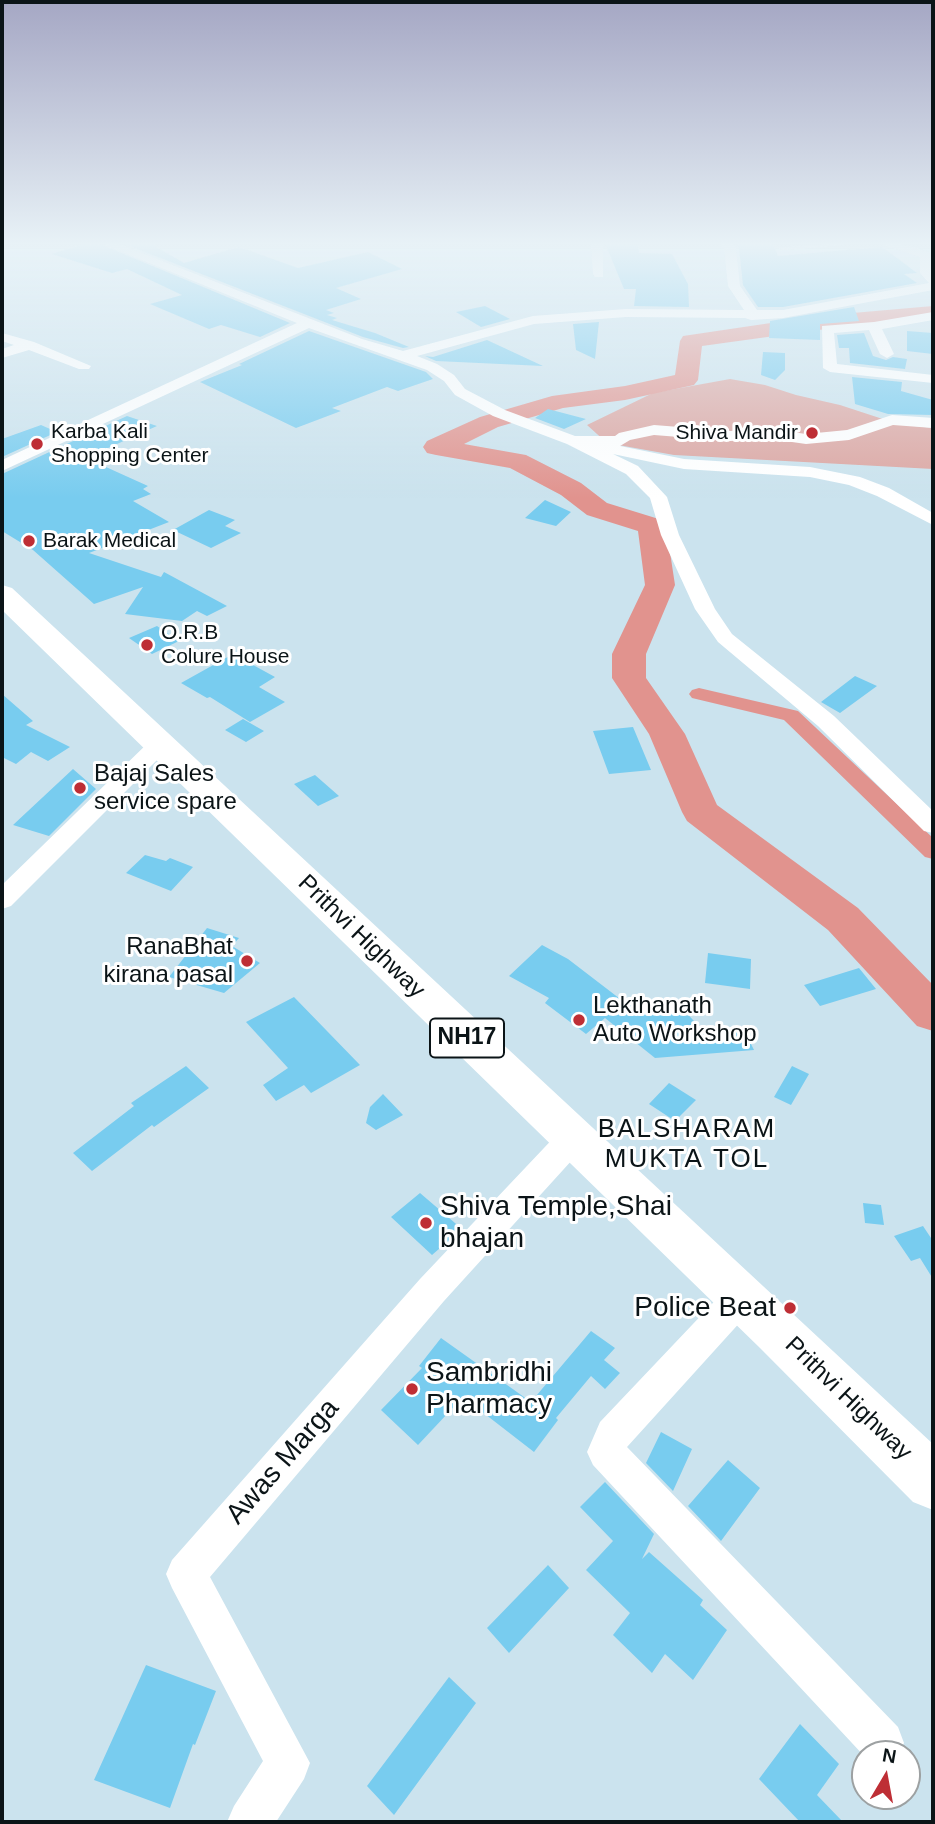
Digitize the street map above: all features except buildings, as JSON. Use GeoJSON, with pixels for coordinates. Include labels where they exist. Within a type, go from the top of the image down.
{"type":"FeatureCollection","features":[{"type":"Feature","properties":{"kind":"highway","name":"Prithvi Highway"},"geometry":{"type":"LineString","coordinates":[[2,594],[933,1482]]}},
{"type":"Feature","properties":{"kind":"street"},"geometry":{"type":"LineString","coordinates":[[2,466],[297,328]]}},
{"type":"Feature","properties":{"kind":"street"},"geometry":{"type":"LineString","coordinates":[[323,328],[432,367],[449,378],[460,392],[507,416],[573,441],[632,470],[657,497],[670,534],[705,609],[725,638],[826,721],[933,825]]}},
{"type":"Feature","properties":{"kind":"street"},"geometry":{"type":"LineString","coordinates":[[403,356],[504,328]]}},
{"type":"Feature","properties":{"kind":"street"},"geometry":{"type":"LineString","coordinates":[[841,328],[827,329],[830,368],[933,379]]}},
{"type":"Feature","properties":{"kind":"street"},"geometry":{"type":"LineString","coordinates":[[875,328],[887,354]]}},
{"type":"Feature","properties":{"kind":"street"},"geometry":{"type":"LineString","coordinates":[[2,337],[84,366]]}},
{"type":"Feature","properties":{"kind":"street"},"geometry":{"type":"LineString","coordinates":[[2,354],[29,345]]}},
{"type":"Feature","properties":{"kind":"street"},"geometry":{"type":"LineString","coordinates":[[573,441],[619,441],[625,436],[654,430],[730,436],[771,434],[806,439],[849,436],[892,420],[933,423]]}},
{"type":"Feature","properties":{"kind":"street"},"geometry":{"type":"LineString","coordinates":[[573,441],[684,464],[791,469],[854,481],[883,492],[933,520]]}},
{"type":"Feature","properties":{"kind":"street"},"geometry":{"type":"LineString","coordinates":[[2,900],[160,744]]}},
{"type":"Feature","properties":{"kind":"street","name":"Awas Marga"},"geometry":{"type":"LineString","coordinates":[[250,1822],[288,1763],[186,1574],[432,1290],[572,1139]]}},
{"type":"Feature","properties":{"kind":"street"},"geometry":{"type":"LineString","coordinates":[[741,1297],[613,1435],[606,1452],[879,1740]]}},
{"type":"Feature","properties":{"kind":"shaded area"},"geometry":{"type":"Polygon","coordinates":[[[730,379],[765,385],[840,405],[898,424],[933,428],[933,469],[674,455],[607,443],[587,425],[653,393],[730,379]]]}},
{"type":"Feature","properties":{"kind":"waterway"},"geometry":{"type":"LineString","coordinates":[[782,328],[691,341],[686,380],[625,393],[561,401],[489,422],[436,447],[517,461],[571,489],[597,509],[652,526],[660,585],[629,654],[629,678],[667,734],[701,812],[843,919],[933,1014]]}},
{"type":"Feature","properties":{"kind":"waterway"},"geometry":{"type":"LineString","coordinates":[[699,694],[791,715],[933,851]]}},
{"type":"Feature","properties":{"kind":"place","name":"Shiva Mandir"},"geometry":{"type":"Point","coordinates":[812,433]}},
{"type":"Feature","properties":{"kind":"place","name":"Karba Kali Shopping Center"},"geometry":{"type":"Point","coordinates":[37,444]}},
{"type":"Feature","properties":{"kind":"place","name":"Barak Medical"},"geometry":{"type":"Point","coordinates":[29,541]}},
{"type":"Feature","properties":{"kind":"place","name":"O.R.B Colure House"},"geometry":{"type":"Point","coordinates":[147,645]}},
{"type":"Feature","properties":{"kind":"place","name":"Bajaj Sales service spare"},"geometry":{"type":"Point","coordinates":[80,788]}},
{"type":"Feature","properties":{"kind":"place","name":"RanaBhat kirana pasal"},"geometry":{"type":"Point","coordinates":[247,961]}},
{"type":"Feature","properties":{"kind":"place","name":"Lekthanath Auto Workshop"},"geometry":{"type":"Point","coordinates":[579,1020]}},
{"type":"Feature","properties":{"kind":"place","name":"Shiva Temple,Shai bhajan"},"geometry":{"type":"Point","coordinates":[426,1223]}},
{"type":"Feature","properties":{"kind":"place","name":"Police Beat"},"geometry":{"type":"Point","coordinates":[790,1308]}},
{"type":"Feature","properties":{"kind":"place","name":"Sambridhi Pharmacy"},"geometry":{"type":"Point","coordinates":[412,1389]}},
{"type":"Feature","properties":{"kind":"district","name":"BALSHARAM MUKTA TOL"},"geometry":{"type":"Point","coordinates":[687,1145]}}]}
